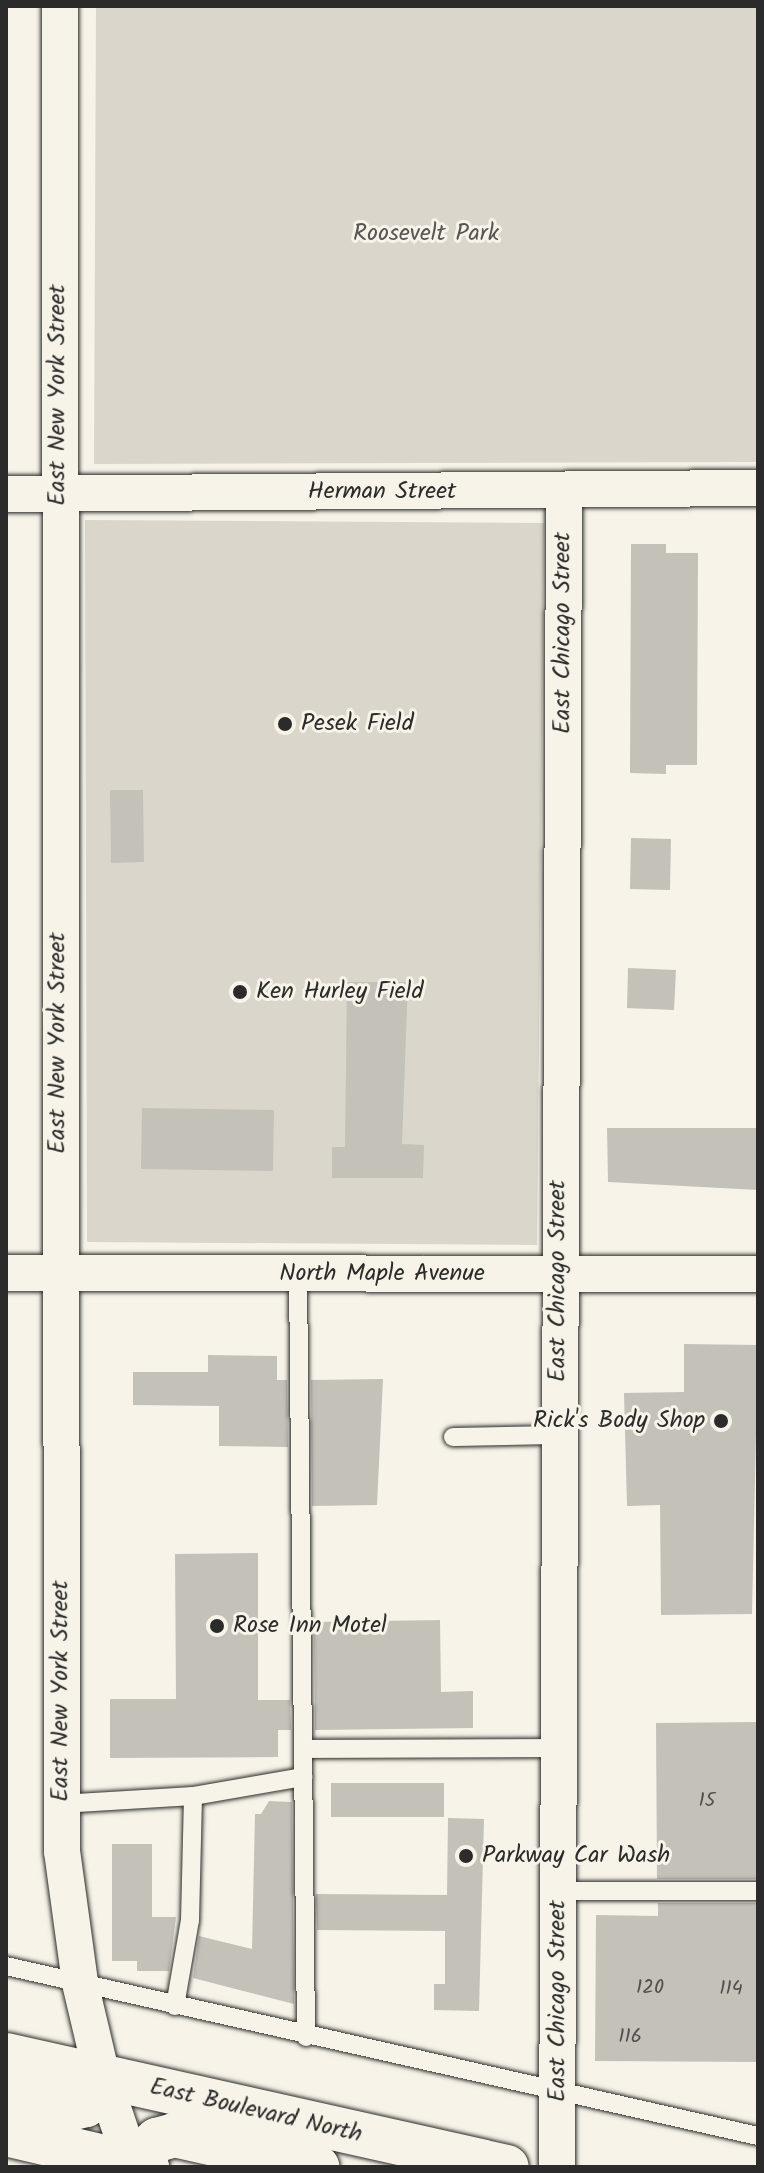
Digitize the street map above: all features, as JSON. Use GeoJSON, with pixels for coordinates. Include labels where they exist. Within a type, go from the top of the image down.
{"type":"FeatureCollection","features":[{"type":"Feature","properties":{"kind":"main road","name":"East Boulevard North"},"geometry":{"type":"LineString","coordinates":[[6,2055],[507,2167]]}},
{"type":"Feature","properties":{"kind":"main road"},"geometry":{"type":"LineString","coordinates":[[6,2093],[70,2109],[86,2105],[102,2076]]}},
{"type":"Feature","properties":{"kind":"main road"},"geometry":{"type":"LineString","coordinates":[[6,2134],[137,2166],[157,2140],[174,2135],[317,2167]]}},
{"type":"Feature","properties":{"kind":"street","name":"East New York Street"},"geometry":{"type":"LineString","coordinates":[[60,6],[57,494],[61,1804],[80,1983],[102,2076],[137,2166]]}},
{"type":"Feature","properties":{"kind":"street","name":"Herman Street"},"geometry":{"type":"LineString","coordinates":[[6,494],[758,488]]}},
{"type":"Feature","properties":{"kind":"street","name":"East Chicago Street"},"geometry":{"type":"LineString","coordinates":[[557,2167],[557,1274],[564,491]]}},
{"type":"Feature","properties":{"kind":"street","name":"North Maple Avenue"},"geometry":{"type":"LineString","coordinates":[[6,1273],[758,1274]]}},
{"type":"Feature","properties":{"kind":"lane"},"geometry":{"type":"LineString","coordinates":[[298,1274],[306,2037]]}},
{"type":"Feature","properties":{"kind":"lane"},"geometry":{"type":"LineString","coordinates":[[453,1437],[557,1435]]}},
{"type":"Feature","properties":{"kind":"lane"},"geometry":{"type":"LineString","coordinates":[[303,1749],[558,1748]]}},
{"type":"Feature","properties":{"kind":"lane"},"geometry":{"type":"LineString","coordinates":[[61,1804],[193,1796],[303,1777]]}},
{"type":"Feature","properties":{"kind":"lane"},"geometry":{"type":"LineString","coordinates":[[175,2006],[190,1920],[193,1796]]}},
{"type":"Feature","properties":{"kind":"lane"},"geometry":{"type":"LineString","coordinates":[[558,1891],[758,1891]]}},
{"type":"Feature","properties":{"kind":"lane"},"geometry":{"type":"LineString","coordinates":[[6,1966],[306,2037],[758,2136]]}},
{"type":"Feature","properties":{"kind":"green space","name":"Roosevelt Park"},"geometry":{"type":"Polygon","coordinates":[[[96,6],[758,6],[758,462],[94,464],[96,6]]]}},
{"type":"Feature","properties":{"kind":"green space"},"geometry":{"type":"Polygon","coordinates":[[[85,520],[544,523],[537,1245],[87,1242],[85,520]]]}},
{"type":"Feature","properties":{"kind":"building"},"geometry":{"type":"Polygon","coordinates":[[[631,544],[666,544],[666,553],[698,553],[697,765],[666,765],[666,774],[630,773],[631,544]]]}},
{"type":"Feature","properties":{"kind":"building"},"geometry":{"type":"Polygon","coordinates":[[[110,790],[143,790],[144,862],[111,863],[110,790]]]}},
{"type":"Feature","properties":{"kind":"building"},"geometry":{"type":"Polygon","coordinates":[[[631,838],[671,839],[670,890],[630,889],[631,838]]]}},
{"type":"Feature","properties":{"kind":"building"},"geometry":{"type":"Polygon","coordinates":[[[628,968],[676,970],[674,1010],[627,1008],[628,968]]]}},
{"type":"Feature","properties":{"kind":"building"},"geometry":{"type":"Polygon","coordinates":[[[347,982],[408,982],[402,1144],[424,1145],[423,1178],[332,1178],[332,1147],[345,1147],[347,982]]]}},
{"type":"Feature","properties":{"kind":"building"},"geometry":{"type":"Polygon","coordinates":[[[142,1108],[274,1110],[273,1171],[141,1169],[142,1108]]]}},
{"type":"Feature","properties":{"kind":"building"},"geometry":{"type":"Polygon","coordinates":[[[607,1128],[758,1128],[758,1190],[608,1182],[607,1128]]]}},
{"type":"Feature","properties":{"kind":"building"},"geometry":{"type":"Polygon","coordinates":[[[684,1344],[758,1345],[752,1614],[661,1615],[660,1505],[627,1506],[624,1393],[684,1392],[684,1344]]]}},
{"type":"Feature","properties":{"kind":"building"},"geometry":{"type":"Polygon","coordinates":[[[208,1355],[277,1356],[277,1380],[287,1380],[288,1447],[219,1446],[219,1406],[133,1405],[133,1372],[208,1372],[208,1355]]]}},
{"type":"Feature","properties":{"kind":"building"},"geometry":{"type":"Polygon","coordinates":[[[383,1379],[377,1505],[312,1506],[311,1380],[383,1379]]]}},
{"type":"Feature","properties":{"kind":"building","name":"Rose Inn Motel"},"geometry":{"type":"Polygon","coordinates":[[[258,1553],[258,1700],[290,1700],[291,1730],[278,1730],[278,1757],[110,1758],[110,1699],[176,1699],[175,1554],[258,1553]]]}},
{"type":"Feature","properties":{"kind":"building"},"geometry":{"type":"Polygon","coordinates":[[[440,1620],[441,1692],[473,1691],[473,1728],[315,1730],[314,1622],[440,1620]]]}},
{"type":"Feature","properties":{"kind":"building"},"geometry":{"type":"Polygon","coordinates":[[[758,1722],[758,1879],[657,1879],[656,1723],[758,1722]]]}},
{"type":"Feature","properties":{"kind":"building"},"geometry":{"type":"Polygon","coordinates":[[[331,1783],[444,1783],[444,1817],[331,1817],[331,1783]]]}},
{"type":"Feature","properties":{"kind":"building"},"geometry":{"type":"Polygon","coordinates":[[[269,1801],[292,1802],[294,2004],[193,1978],[199,1936],[252,1949],[255,1814],[261,1814],[269,1801]]]}},
{"type":"Feature","properties":{"kind":"building","name":"Parkway Car Wash"},"geometry":{"type":"Polygon","coordinates":[[[448,1818],[484,1819],[479,2011],[434,2010],[434,1984],[445,1984],[445,1931],[317,1930],[316,1894],[447,1895],[448,1818]]]}},
{"type":"Feature","properties":{"kind":"building"},"geometry":{"type":"Polygon","coordinates":[[[112,1844],[152,1844],[152,1917],[176,1917],[169,1971],[137,1971],[137,1961],[112,1961],[112,1844]]]}},
{"type":"Feature","properties":{"kind":"building"},"geometry":{"type":"Polygon","coordinates":[[[658,1903],[758,1903],[758,2062],[595,2061],[596,1915],[658,1916],[658,1903]]]}},
{"type":"Feature","properties":{"kind":"place","name":"Pesek Field"},"geometry":{"type":"Point","coordinates":[285,724]}},
{"type":"Feature","properties":{"kind":"place","name":"Ken Hurley Field"},"geometry":{"type":"Point","coordinates":[240,992]}},
{"type":"Feature","properties":{"kind":"place","name":"Rick's Body Shop"},"geometry":{"type":"Point","coordinates":[721,1421]}},
{"type":"Feature","properties":{"kind":"place","name":"Rose Inn Motel"},"geometry":{"type":"Point","coordinates":[217,1626]}},
{"type":"Feature","properties":{"kind":"place","name":"Parkway Car Wash"},"geometry":{"type":"Point","coordinates":[466,1856]}}]}
